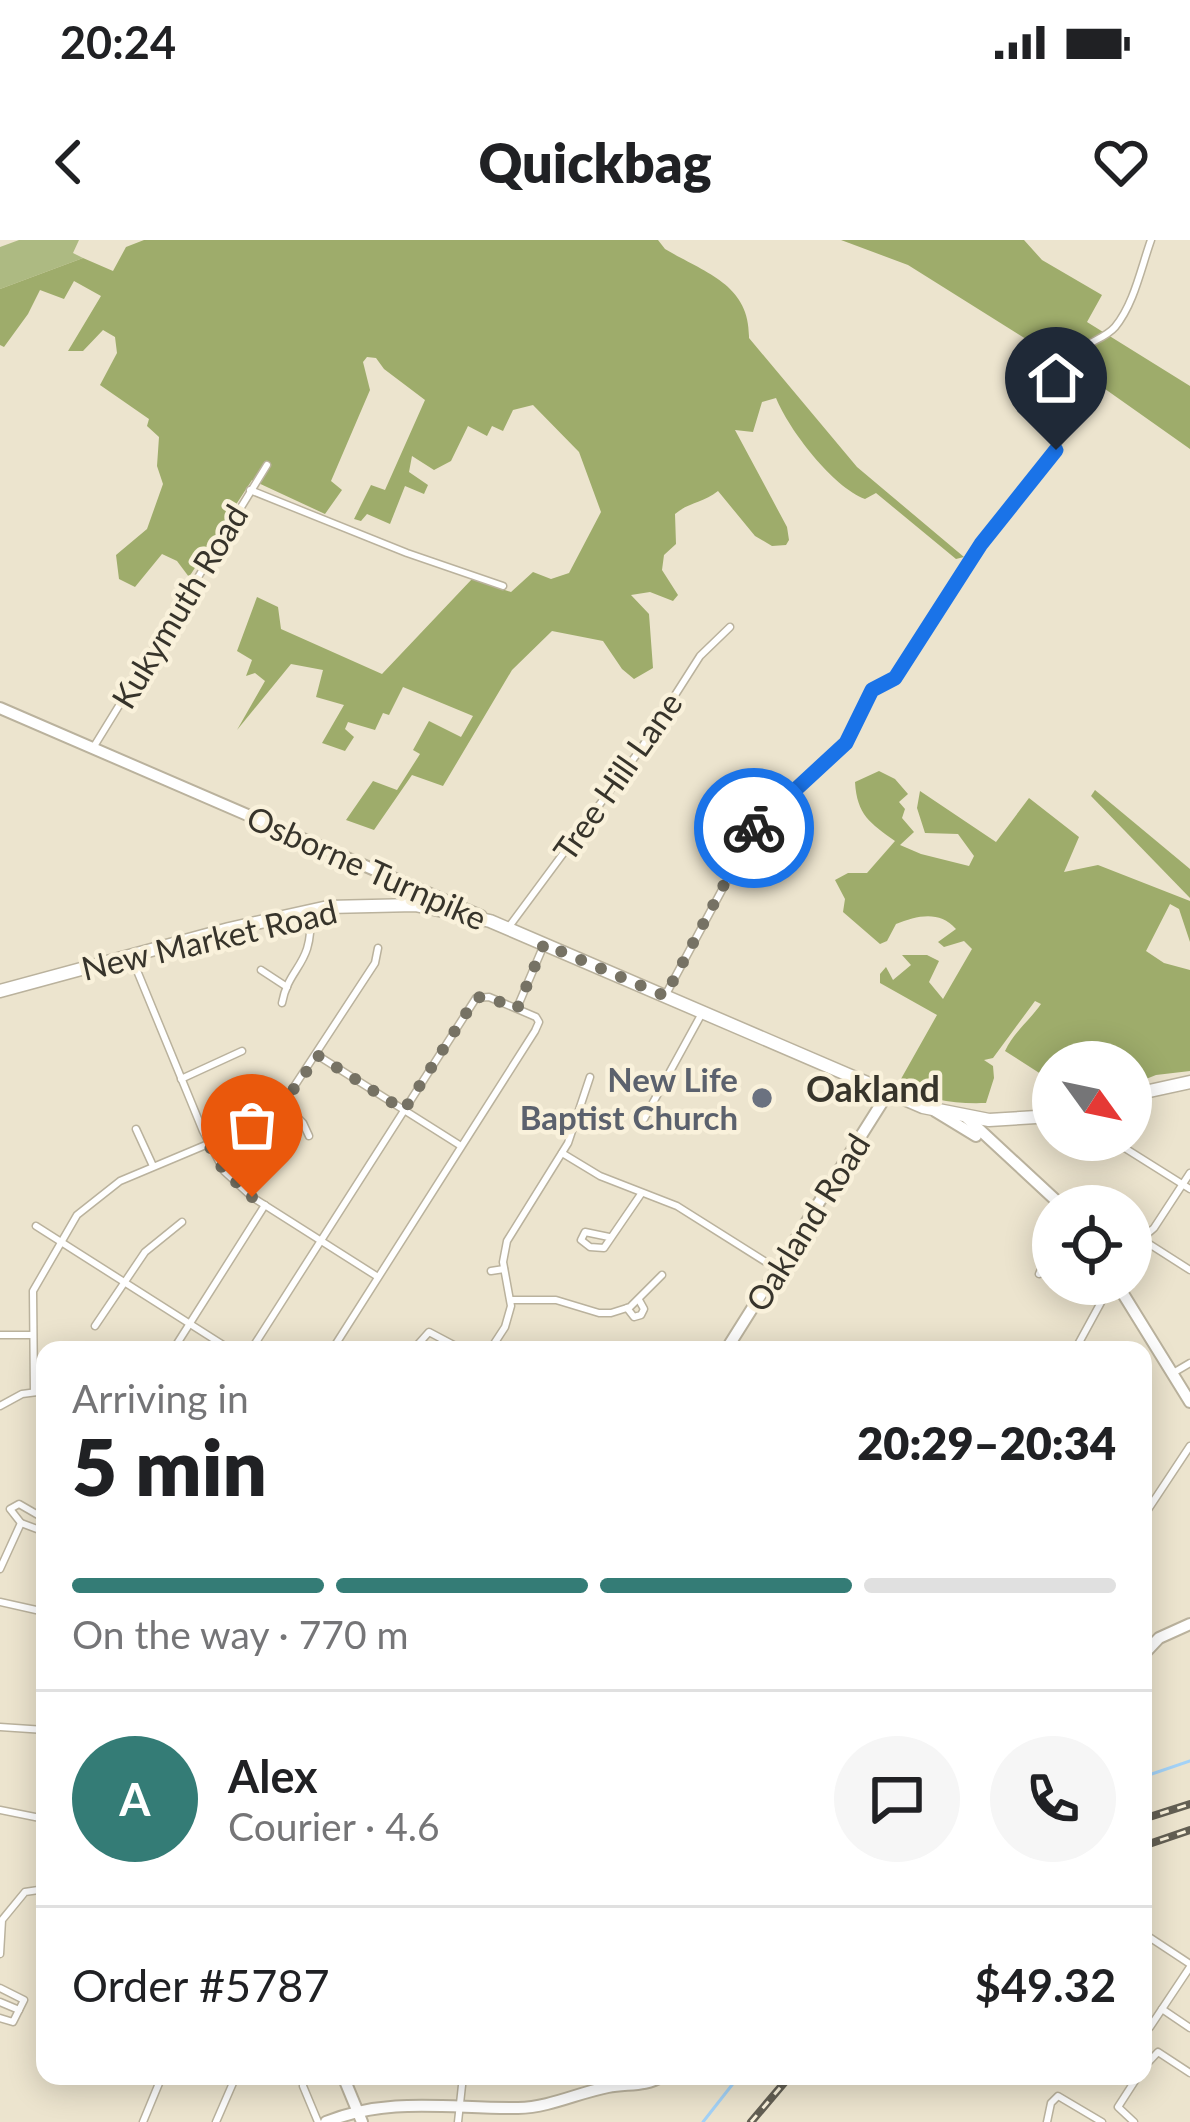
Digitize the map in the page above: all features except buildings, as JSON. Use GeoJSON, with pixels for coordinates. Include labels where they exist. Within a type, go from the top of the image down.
{"type":"FeatureCollection","features":[{"type":"Feature","properties":{"kind":"main road","name":"New Market Road"},"geometry":{"type":"LineString","coordinates":[[0,991],[310,910],[362,904],[447,905],[490,921]]}},
{"type":"Feature","properties":{"kind":"main road","name":"Osborne Turnpike"},"geometry":{"type":"LineString","coordinates":[[490,921],[932,1110],[983,1127],[1032,1119]]}},
{"type":"Feature","properties":{"kind":"main road"},"geometry":{"type":"LineString","coordinates":[[1152,1090],[1190,1082]]}},
{"type":"Feature","properties":{"kind":"street"},"geometry":{"type":"LineString","coordinates":[[665,996],[758,821],[846,743],[872,690],[895,678],[981,544],[1056,450],[1077,417],[1072,360],[1086,345],[1114,329],[1128,305],[1151,240]]}},
{"type":"Feature","properties":{"kind":"street","name":"Kukymuth Road"},"geometry":{"type":"LineString","coordinates":[[93,748],[267,465]]}},
{"type":"Feature","properties":{"kind":"street"},"geometry":{"type":"LineString","coordinates":[[250,490],[407,554],[503,586]]}},
{"type":"Feature","properties":{"kind":"street","name":"Tree Hill Lane"},"geometry":{"type":"LineString","coordinates":[[508,928],[640,750],[700,656],[730,628]]}},
{"type":"Feature","properties":{"kind":"street","name":"Osborne Turnpike"},"geometry":{"type":"LineString","coordinates":[[0,708],[404,882],[447,905]]}},
{"type":"Feature","properties":{"kind":"street"},"geometry":{"type":"LineString","coordinates":[[404,882],[416,890],[415,905]]}},
{"type":"Feature","properties":{"kind":"street"},"geometry":{"type":"LineString","coordinates":[[282,1004],[310,945],[310,910]]}},
{"type":"Feature","properties":{"kind":"street"},"geometry":{"type":"LineString","coordinates":[[517,1009],[544,944]]}},
{"type":"Feature","properties":{"kind":"street"},"geometry":{"type":"LineString","coordinates":[[0,1406],[34,1392],[33,1291],[77,1215],[101,1192],[257,1124],[284,1103],[375,963],[378,948]]}},
{"type":"Feature","properties":{"kind":"street"},"geometry":{"type":"LineString","coordinates":[[131,955],[208,1144],[230,1178],[378,1277]]}},
{"type":"Feature","properties":{"kind":"street"},"geometry":{"type":"LineString","coordinates":[[262,970],[287,987]]}},
{"type":"Feature","properties":{"kind":"street"},"geometry":{"type":"LineString","coordinates":[[257,1341],[479,996],[517,1009],[539,1022],[338,1341]]}},
{"type":"Feature","properties":{"kind":"street"},"geometry":{"type":"LineString","coordinates":[[644,1119],[703,1012]]}},
{"type":"Feature","properties":{"kind":"street"},"geometry":{"type":"LineString","coordinates":[[182,1078],[242,1052]]}},
{"type":"Feature","properties":{"kind":"street"},"geometry":{"type":"LineString","coordinates":[[317,1055],[461,1146]]}},
{"type":"Feature","properties":{"kind":"street"},"geometry":{"type":"LineString","coordinates":[[496,1341],[505,1327],[511,1300],[504,1252],[512,1230],[562,1154],[590,1077]]}},
{"type":"Feature","properties":{"kind":"street","name":"Oakland Road"},"geometry":{"type":"LineString","coordinates":[[732,1341],[887,1093]]}},
{"type":"Feature","properties":{"kind":"street"},"geometry":{"type":"LineString","coordinates":[[284,1103],[306,1126],[309,1136]]}},
{"type":"Feature","properties":{"kind":"street"},"geometry":{"type":"LineString","coordinates":[[932,1110],[1002,1151]]}},
{"type":"Feature","properties":{"kind":"street"},"geometry":{"type":"LineString","coordinates":[[983,1127],[1039,1185]]}},
{"type":"Feature","properties":{"kind":"street"},"geometry":{"type":"LineString","coordinates":[[136,1130],[152,1166]]}},
{"type":"Feature","properties":{"kind":"street"},"geometry":{"type":"LineString","coordinates":[[562,1154],[600,1177],[677,1206],[777,1269]]}},
{"type":"Feature","properties":{"kind":"street"},"geometry":{"type":"LineString","coordinates":[[1145,1161],[1186,1187]]}},
{"type":"Feature","properties":{"kind":"street"},"geometry":{"type":"LineString","coordinates":[[1152,1229],[1186,1187],[1190,1174]]}},
{"type":"Feature","properties":{"kind":"street"},"geometry":{"type":"LineString","coordinates":[[609,1237],[629,1217],[641,1193]]}},
{"type":"Feature","properties":{"kind":"street"},"geometry":{"type":"LineString","coordinates":[[179,1341],[265,1205]]}},
{"type":"Feature","properties":{"kind":"street"},"geometry":{"type":"LineString","coordinates":[[95,1326],[149,1247],[182,1222]]}},
{"type":"Feature","properties":{"kind":"street"},"geometry":{"type":"LineString","coordinates":[[36,1226],[217,1341]]}},
{"type":"Feature","properties":{"kind":"street"},"geometry":{"type":"LineString","coordinates":[[1152,1246],[1190,1270]]}},
{"type":"Feature","properties":{"kind":"street"},"geometry":{"type":"LineString","coordinates":[[491,1271],[504,1269]]}},
{"type":"Feature","properties":{"kind":"street"},"geometry":{"type":"LineString","coordinates":[[511,1300],[571,1302],[599,1313],[627,1309],[662,1275]]}},
{"type":"Feature","properties":{"kind":"street"},"geometry":{"type":"LineString","coordinates":[[1080,1341],[1102,1305]]}},
{"type":"Feature","properties":{"kind":"street"},"geometry":{"type":"LineString","coordinates":[[1128,1305],[1151,1341]]}},
{"type":"Feature","properties":{"kind":"street"},"geometry":{"type":"LineString","coordinates":[[0,1334],[31,1335]]}},
{"type":"Feature","properties":{"kind":"street"},"geometry":{"type":"LineString","coordinates":[[1152,1343],[1190,1402]]}},
{"type":"Feature","properties":{"kind":"street"},"geometry":{"type":"LineString","coordinates":[[1172,1374],[1190,1363]]}},
{"type":"Feature","properties":{"kind":"street"},"geometry":{"type":"LineString","coordinates":[[1152,1504],[1190,1447]]}},
{"type":"Feature","properties":{"kind":"street"},"geometry":{"type":"LineString","coordinates":[[36,1515],[14,1504],[10,1513],[36,1529]]}},
{"type":"Feature","properties":{"kind":"street"},"geometry":{"type":"LineString","coordinates":[[0,1569],[21,1523]]}},
{"type":"Feature","properties":{"kind":"street"},"geometry":{"type":"LineString","coordinates":[[0,1602],[36,1610]]}},
{"type":"Feature","properties":{"kind":"street"},"geometry":{"type":"LineString","coordinates":[[1152,1645],[1190,1624]]}},
{"type":"Feature","properties":{"kind":"street"},"geometry":{"type":"LineString","coordinates":[[0,1727],[36,1729]]}},
{"type":"Feature","properties":{"kind":"street"},"geometry":{"type":"LineString","coordinates":[[0,1810],[36,1817]]}},
{"type":"Feature","properties":{"kind":"street"},"geometry":{"type":"LineString","coordinates":[[0,1954],[2,1920],[25,1892],[36,1890]]}},
{"type":"Feature","properties":{"kind":"street"},"geometry":{"type":"LineString","coordinates":[[1152,1939],[1190,1965],[1152,2019]]}},
{"type":"Feature","properties":{"kind":"street"},"geometry":{"type":"LineString","coordinates":[[0,1988],[23,1998],[14,2022],[0,2018]]}},
{"type":"Feature","properties":{"kind":"street"},"geometry":{"type":"LineString","coordinates":[[0,2002],[20,2010]]}},
{"type":"Feature","properties":{"kind":"street"},"geometry":{"type":"LineString","coordinates":[[1162,2009],[1190,2028]]}},
{"type":"Feature","properties":{"kind":"street"},"geometry":{"type":"LineString","coordinates":[[1152,2058],[1157,2052],[1190,2073]]}},
{"type":"Feature","properties":{"kind":"street"},"geometry":{"type":"LineString","coordinates":[[143,2122],[158,2085]]}},
{"type":"Feature","properties":{"kind":"street"},"geometry":{"type":"LineString","coordinates":[[216,2122],[232,2085]]}},
{"type":"Feature","properties":{"kind":"street"},"geometry":{"type":"LineString","coordinates":[[348,2085],[360,2116]]}},
{"type":"Feature","properties":{"kind":"street"},"geometry":{"type":"LineString","coordinates":[[458,2122],[462,2085]]}},
{"type":"Feature","properties":{"kind":"street"},"geometry":{"type":"LineString","coordinates":[[303,2086],[322,2122],[360,2116],[388,2105],[552,2104],[630,2085]]}},
{"type":"Feature","properties":{"kind":"street"},"geometry":{"type":"LineString","coordinates":[[1132,2085],[1118,2107],[1134,2122]]}},
{"type":"Feature","properties":{"kind":"street"},"geometry":{"type":"LineString","coordinates":[[1046,2122],[1058,2096],[1102,2122]]}},
{"type":"Feature","properties":{"kind":"green space"},"geometry":{"type":"Polygon","coordinates":[[[19,240],[79,240],[73,253],[83,258],[0,289],[0,247],[19,240]]]}},
{"type":"Feature","properties":{"kind":"green space"},"geometry":{"type":"Polygon","coordinates":[[[144,240],[658,240],[733,292],[742,305],[749,338],[857,467],[964,557],[956,559],[876,493],[865,499],[839,483],[801,441],[776,398],[762,402],[753,432],[735,430],[787,527],[786,545],[772,546],[755,536],[718,491],[680,510],[675,514],[676,544],[664,555],[662,570],[678,595],[673,601],[650,592],[631,595],[649,614],[653,668],[634,679],[603,641],[552,631],[512,670],[443,786],[412,775],[374,830],[346,820],[373,781],[397,790],[420,754],[413,750],[429,721],[461,737],[473,716],[403,687],[375,730],[348,722],[345,729],[354,737],[345,751],[322,743],[344,705],[316,697],[323,670],[291,664],[237,730],[265,681],[255,673],[246,676],[252,660],[237,651],[257,597],[278,607],[281,629],[382,674],[472,579],[511,592],[533,572],[551,579],[569,573],[601,512],[579,452],[533,405],[513,410],[503,431],[492,426],[487,436],[468,426],[451,461],[434,470],[412,456],[409,472],[428,485],[424,494],[405,486],[390,524],[367,514],[361,521],[354,519],[371,485],[385,490],[425,400],[376,358],[367,357],[363,362],[370,390],[331,481],[342,490],[325,514],[252,480],[189,577],[177,561],[162,554],[135,587],[119,579],[116,555],[147,529],[163,484],[157,466],[159,437],[147,426],[149,419],[100,385],[117,353],[115,337],[103,330],[83,351],[68,351],[101,296],[74,281],[64,299],[40,290],[4,347],[0,345],[0,289],[83,258],[113,271],[126,247],[144,240]]]}},
{"type":"Feature","properties":{"kind":"green space"},"geometry":{"type":"Polygon","coordinates":[[[841,240],[1024,240],[1042,260],[1102,295],[1087,322],[1190,386],[1190,449],[1098,384],[908,265],[841,240]]]}},
{"type":"Feature","properties":{"kind":"green space"},"geometry":{"type":"Polygon","coordinates":[[[879,771],[895,779],[908,794],[899,802],[905,809],[902,818],[914,832],[900,845],[921,854],[969,866],[974,856],[958,834],[925,833],[917,808],[920,791],[996,842],[1029,798],[1079,837],[1064,872],[1098,865],[1190,901],[1190,942],[1179,909],[1170,904],[1146,951],[1164,963],[1190,970],[1190,1071],[1152,1077],[1152,1041],[1032,1041],[1032,1068],[1005,1051],[1041,1004],[1035,1001],[993,1058],[984,1060],[993,1066],[994,1078],[986,1103],[941,1100],[897,1086],[937,1015],[880,983],[880,974],[886,967],[893,980],[911,965],[902,955],[927,955],[939,961],[929,982],[943,999],[972,949],[964,941],[944,947],[938,942],[956,929],[935,917],[896,924],[880,944],[843,912],[845,899],[835,880],[848,873],[867,873],[895,841],[866,817],[855,782],[879,771]]]}},
{"type":"Feature","properties":{"kind":"green space"},"geometry":{"type":"Polygon","coordinates":[[[1095,790],[1190,869],[1190,898],[1091,796],[1095,790]]]}},
{"type":"Feature","properties":{"kind":"waterway"},"geometry":{"type":"LineString","coordinates":[[1152,1774],[1190,1761]]}},
{"type":"Feature","properties":{"kind":"waterway"},"geometry":{"type":"LineString","coordinates":[[703,2122],[732,2085]]}},
{"type":"Feature","properties":{"kind":"railway"},"geometry":{"type":"LineString","coordinates":[[1152,1816],[1190,1804]]}},
{"type":"Feature","properties":{"kind":"railway"},"geometry":{"type":"LineString","coordinates":[[1152,1843],[1190,1830]]}},
{"type":"Feature","properties":{"kind":"railway"},"geometry":{"type":"LineString","coordinates":[[751,2122],[782,2085]]}},
{"type":"Feature","properties":{"kind":"way so far"},"geometry":{"type":"LineString","coordinates":[[252,1197],[224,1171],[208,1144],[257,1124],[280,1108],[317,1055],[404,1110],[476,998],[486,996],[517,1009],[544,944],[665,996],[754,828]]}},
{"type":"Feature","properties":{"kind":"place","name":"New Life Baptist Church"},"geometry":{"type":"Point","coordinates":[762,1098]}},
{"type":"Feature","properties":{"kind":"district","name":"Oakland"},"geometry":{"type":"Point","coordinates":[873,1088]}},
{"type":"Feature","properties":{"kind":"route"},"geometry":{"type":"LineString","coordinates":[[754,828],[846,743],[872,690],[895,678],[981,544],[1056,450]]}}]}
